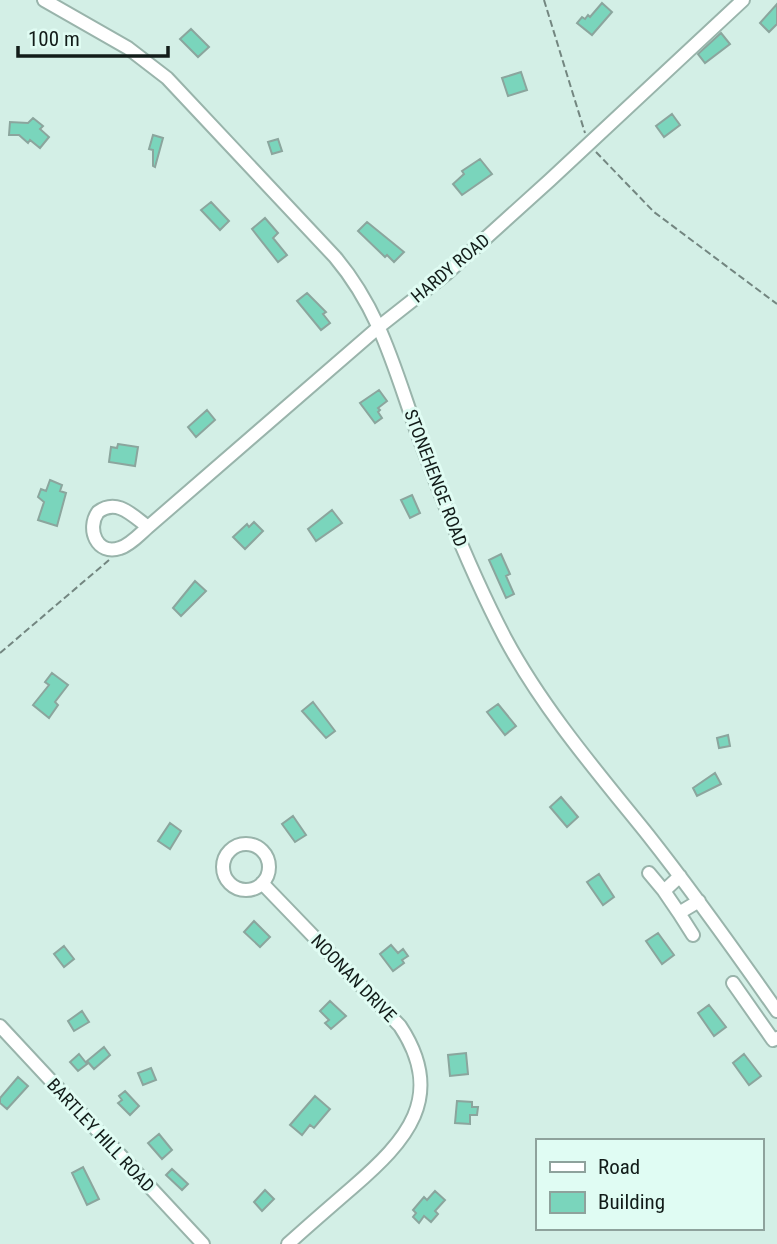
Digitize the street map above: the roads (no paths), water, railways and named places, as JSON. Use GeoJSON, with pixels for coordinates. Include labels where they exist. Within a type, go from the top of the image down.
{"type":"FeatureCollection","features":[{"type":"Feature","properties":{"kind":"street","name":"STONEHENGE ROAD"},"geometry":{"type":"LineString","coordinates":[[44,0],[128,48],[183,92],[349,274],[380,326],[446,508],[506,640],[559,721],[699,901],[773,1005]]}},
{"type":"Feature","properties":{"kind":"street","name":"HARDY ROAD"},"geometry":{"type":"LineString","coordinates":[[148,527],[122,508],[109,506],[101,510],[92,524],[95,540],[102,546],[118,549],[126,545],[148,527],[380,326],[446,274],[743,0]]}},
{"type":"Feature","properties":{"kind":"street"},"geometry":{"type":"LineString","coordinates":[[649,873],[693,935]]}},
{"type":"Feature","properties":{"kind":"street"},"geometry":{"type":"LineString","coordinates":[[664,891],[680,876]]}},
{"type":"Feature","properties":{"kind":"street","name":"NOONAN DRIVE"},"geometry":{"type":"LineString","coordinates":[[262,883],[400,1026],[415,1053],[418,1069],[418,1104],[410,1127],[402,1139],[386,1158],[288,1244]]}},
{"type":"Feature","properties":{"kind":"street"},"geometry":{"type":"LineString","coordinates":[[679,913],[699,901]]}},
{"type":"Feature","properties":{"kind":"street"},"geometry":{"type":"LineString","coordinates":[[733,983],[773,1040],[777,1038]]}},
{"type":"Feature","properties":{"kind":"street"},"geometry":{"type":"LineString","coordinates":[[753,1012],[773,1005]]}},
{"type":"Feature","properties":{"kind":"street","name":"BARTLEY HILL ROAD"},"geometry":{"type":"LineString","coordinates":[[0,1026],[203,1244]]}}]}
